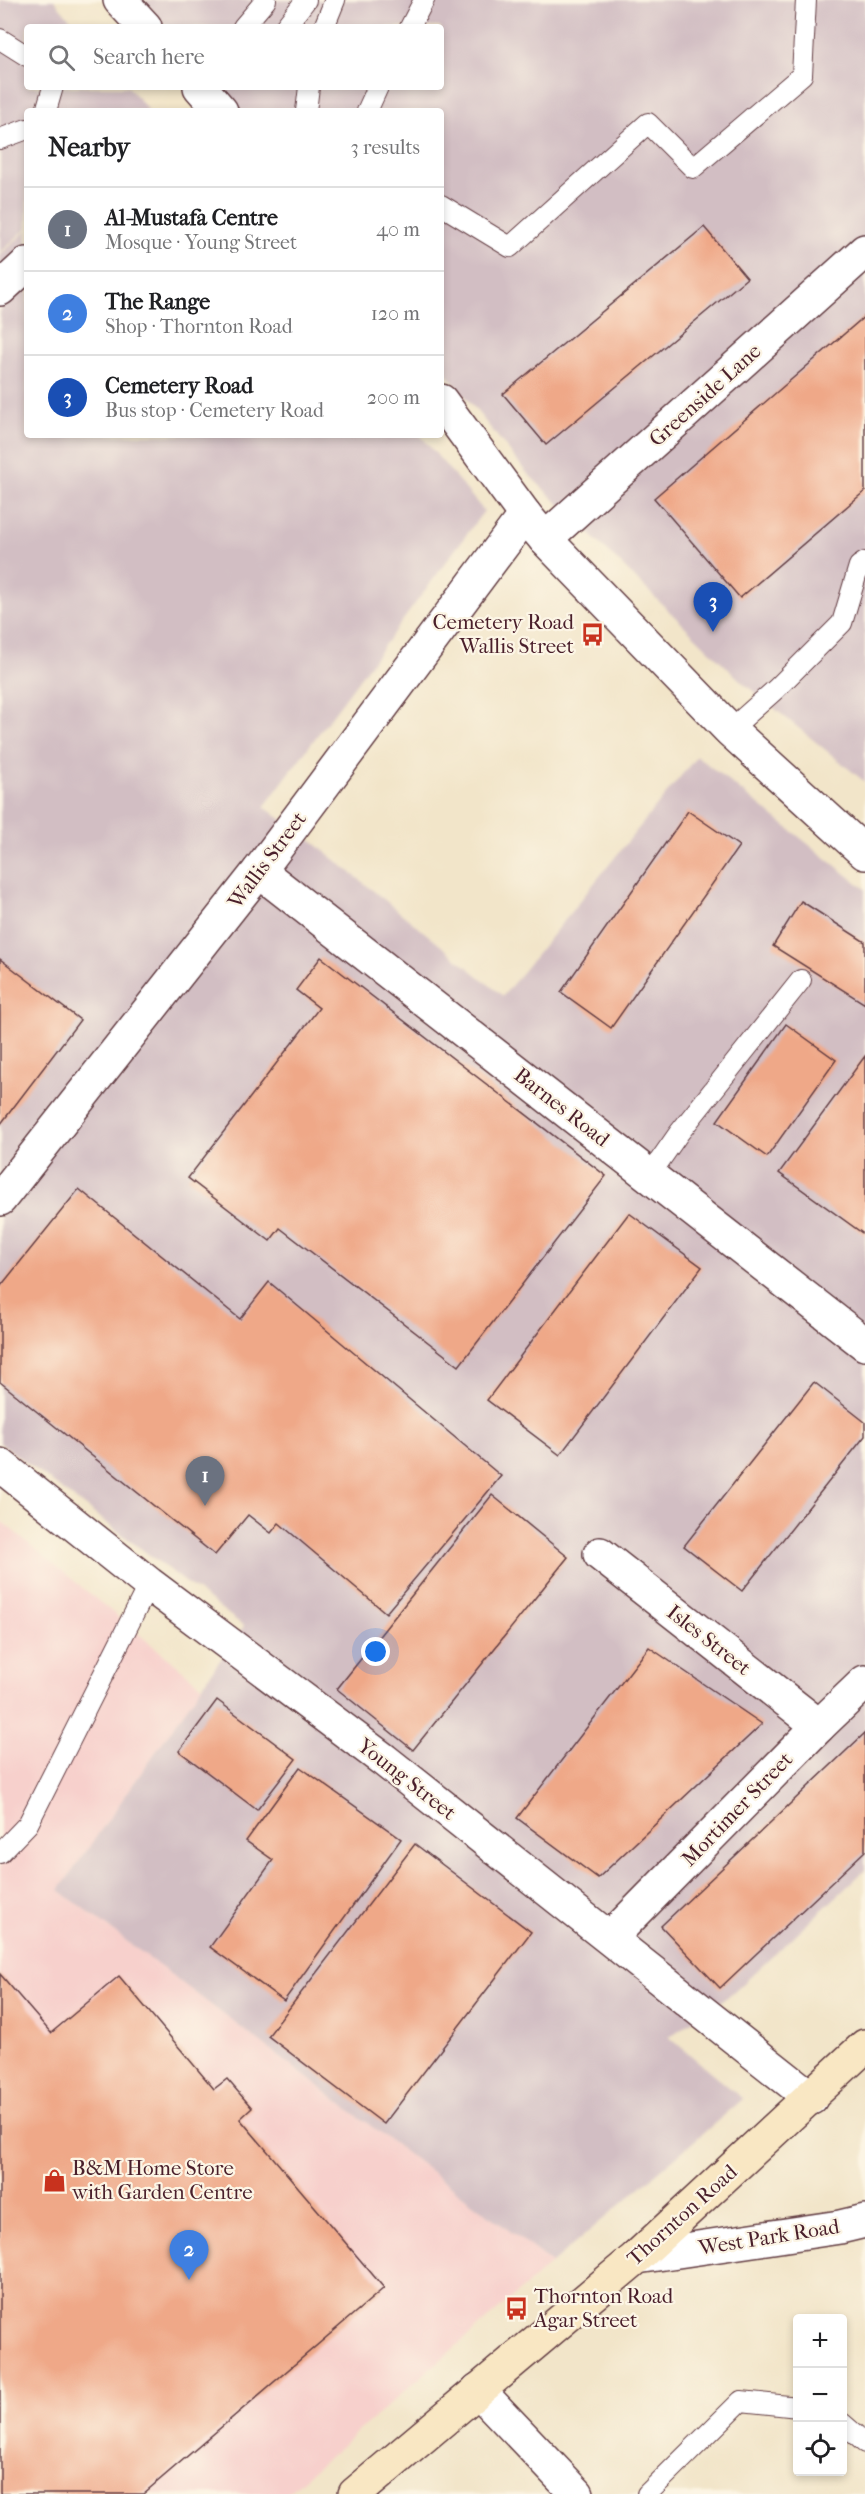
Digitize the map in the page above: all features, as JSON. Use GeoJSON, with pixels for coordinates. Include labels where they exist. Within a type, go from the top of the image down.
{"type":"FeatureCollection","features":[{"type":"Feature","properties":{"kind":"main road","name":"Thornton Road"},"geometry":{"type":"LineString","coordinates":[[355,2494],[637,2257],[865,2046]]}},
{"type":"Feature","properties":{"kind":"street"},"geometry":{"type":"LineString","coordinates":[[120,0],[142,24]]}},
{"type":"Feature","properties":{"kind":"street","name":"Greenside Lane"},"geometry":{"type":"LineString","coordinates":[[535,527],[865,251]]}},
{"type":"Feature","properties":{"kind":"street"},"geometry":{"type":"LineString","coordinates":[[1,286],[24,267]]}},
{"type":"Feature","properties":{"kind":"street"},"geometry":{"type":"LineString","coordinates":[[444,405],[535,527],[730,730],[862,845]]}},
{"type":"Feature","properties":{"kind":"street","name":"Wallis Street"},"geometry":{"type":"LineString","coordinates":[[0,1199],[535,527]]}},
{"type":"Feature","properties":{"kind":"street","name":"Barnes Road"},"geometry":{"type":"LineString","coordinates":[[260,871],[865,1344]]}},
{"type":"Feature","properties":{"kind":"street","name":"Young Street"},"geometry":{"type":"LineString","coordinates":[[0,1464],[149,1584],[384,1760],[811,2098]]}},
{"type":"Feature","properties":{"kind":"street","name":"Isles Street"},"geometry":{"type":"LineString","coordinates":[[600,1554],[819,1726]]}},
{"type":"Feature","properties":{"kind":"street","name":"Mortimer Street"},"geometry":{"type":"LineString","coordinates":[[610,1938],[865,1682]]}},
{"type":"Feature","properties":{"kind":"street"},"geometry":{"type":"LineString","coordinates":[[853,2224],[865,2249]]}},
{"type":"Feature","properties":{"kind":"street","name":"West Park Road"},"geometry":{"type":"LineString","coordinates":[[637,2257],[853,2224]]}},
{"type":"Feature","properties":{"kind":"street"},"geometry":{"type":"LineString","coordinates":[[478,2390],[577,2494]]}},
{"type":"Feature","properties":{"kind":"lane"},"geometry":{"type":"LineString","coordinates":[[246,24],[266,0]]}},
{"type":"Feature","properties":{"kind":"lane"},"geometry":{"type":"LineString","coordinates":[[287,24],[306,0]]}},
{"type":"Feature","properties":{"kind":"lane"},"geometry":{"type":"LineString","coordinates":[[325,24],[335,0]]}},
{"type":"Feature","properties":{"kind":"lane"},"geometry":{"type":"LineString","coordinates":[[412,24],[424,0]]}},
{"type":"Feature","properties":{"kind":"lane"},"geometry":{"type":"LineString","coordinates":[[444,207],[510,247],[648,123],[693,168],[802,75],[806,0]]}},
{"type":"Feature","properties":{"kind":"lane"},"geometry":{"type":"LineString","coordinates":[[0,39],[24,54]]}},
{"type":"Feature","properties":{"kind":"lane"},"geometry":{"type":"LineString","coordinates":[[47,108],[52,90]]}},
{"type":"Feature","properties":{"kind":"lane"},"geometry":{"type":"LineString","coordinates":[[306,108],[309,90]]}},
{"type":"Feature","properties":{"kind":"lane"},"geometry":{"type":"LineString","coordinates":[[368,108],[377,90]]}},
{"type":"Feature","properties":{"kind":"lane"},"geometry":{"type":"LineString","coordinates":[[0,139],[24,130]]}},
{"type":"Feature","properties":{"kind":"lane"},"geometry":{"type":"LineString","coordinates":[[730,730],[776,689],[842,624],[859,566],[865,562]]}},
{"type":"Feature","properties":{"kind":"lane"},"geometry":{"type":"LineString","coordinates":[[650,1176],[687,1124],[801,980]]}},
{"type":"Feature","properties":{"kind":"lane"},"geometry":{"type":"LineString","coordinates":[[0,1853],[28,1824],[149,1584]]}},
{"type":"Feature","properties":{"kind":"lane"},"geometry":{"type":"LineString","coordinates":[[647,2494],[741,2402],[793,2407]]}},
{"type":"Feature","properties":{"kind":"lane"},"geometry":{"type":"LineString","coordinates":[[847,2427],[865,2443]]}},
{"type":"Feature","properties":{"kind":"shaded area"},"geometry":{"type":"Polygon","coordinates":[[[0,0],[54,0],[74,24],[24,24],[24,90],[131,90],[146,108],[24,108],[24,231],[0,253],[0,0]]]}},
{"type":"Feature","properties":{"kind":"shaded area"},"geometry":{"type":"Polygon","coordinates":[[[144,0],[865,0],[865,782],[742,682],[527,473],[444,371],[444,108],[232,108],[217,90],[444,90],[444,24],[164,24],[144,0]]]}},
{"type":"Feature","properties":{"kind":"shaded area"},"geometry":{"type":"Polygon","coordinates":[[[24,233],[24,438],[423,438],[484,511],[264,807],[307,837],[503,996],[697,756],[865,889],[865,1870],[733,1993],[669,2037],[743,2099],[552,2263],[59,1890],[244,1626],[0,1443],[0,255],[24,233]]]}},
{"type":"Feature","properties":{"kind":"shaded area"},"geometry":{"type":"Polygon","coordinates":[[[0,1520],[202,1686],[59,1890],[552,2263],[286,2494],[0,2494],[0,1520]]]}},
{"type":"Feature","properties":{"kind":"building"},"geometry":{"type":"Polygon","coordinates":[[[704,227],[747,278],[546,445],[503,394],[704,227]]]}},
{"type":"Feature","properties":{"kind":"building"},"geometry":{"type":"Polygon","coordinates":[[[865,316],[865,491],[740,598],[654,498],[865,316]]]}},
{"type":"Feature","properties":{"kind":"building"},"geometry":{"type":"Polygon","coordinates":[[[688,811],[739,846],[611,1028],[561,992],[688,811]]]}},
{"type":"Feature","properties":{"kind":"building"},"geometry":{"type":"Polygon","coordinates":[[[801,901],[865,942],[865,1004],[773,946],[801,901]]]}},
{"type":"Feature","properties":{"kind":"building"},"geometry":{"type":"Polygon","coordinates":[[[321,957],[606,1176],[459,1366],[280,1228],[270,1241],[188,1178],[319,1008],[296,990],[321,957]]]}},
{"type":"Feature","properties":{"kind":"building"},"geometry":{"type":"Polygon","coordinates":[[[0,959],[80,1020],[0,1125],[0,959]]]}},
{"type":"Feature","properties":{"kind":"building"},"geometry":{"type":"Polygon","coordinates":[[[786,1024],[836,1060],[767,1157],[717,1121],[786,1024]]]}},
{"type":"Feature","properties":{"kind":"building"},"geometry":{"type":"Polygon","coordinates":[[[865,1056],[865,1235],[779,1173],[865,1056]]]}},
{"type":"Feature","properties":{"kind":"building"},"geometry":{"type":"Polygon","coordinates":[[[79,1189],[240,1319],[269,1282],[501,1476],[386,1613],[279,1523],[271,1533],[248,1515],[215,1555],[0,1382],[0,1287],[79,1189]]]}},
{"type":"Feature","properties":{"kind":"building"},"geometry":{"type":"Polygon","coordinates":[[[629,1213],[702,1267],[560,1455],[487,1400],[629,1213]]]}},
{"type":"Feature","properties":{"kind":"building"},"geometry":{"type":"Polygon","coordinates":[[[814,1382],[865,1422],[865,1436],[742,1591],[684,1546],[814,1382]]]}},
{"type":"Feature","properties":{"kind":"building"},"geometry":{"type":"Polygon","coordinates":[[[492,1495],[568,1557],[413,1750],[337,1689],[492,1495]]]}},
{"type":"Feature","properties":{"kind":"building"},"geometry":{"type":"Polygon","coordinates":[[[649,1647],[762,1724],[598,1878],[517,1818],[649,1647]]]}},
{"type":"Feature","properties":{"kind":"building"},"geometry":{"type":"Polygon","coordinates":[[[217,1700],[296,1759],[257,1810],[179,1751],[217,1700]]]}},
{"type":"Feature","properties":{"kind":"building"},"geometry":{"type":"Polygon","coordinates":[[[865,1733],[865,1851],[720,1988],[661,1926],[865,1733]]]}},
{"type":"Feature","properties":{"kind":"building"},"geometry":{"type":"Polygon","coordinates":[[[300,1767],[401,1839],[284,2001],[210,1947],[273,1860],[246,1841],[300,1767]]]}},
{"type":"Feature","properties":{"kind":"building"},"geometry":{"type":"Polygon","coordinates":[[[415,1844],[531,1932],[384,2124],[268,2036],[415,1844]]]}},
{"type":"Feature","properties":{"kind":"building"},"geometry":{"type":"Polygon","coordinates":[[[0,1974],[51,2033],[119,1976],[214,2089],[227,2079],[252,2108],[240,2119],[384,2288],[143,2494],[0,2494],[0,1974]]]}},
{"type":"Feature","properties":{"kind":"place","name":"Cemetery Road"},"geometry":{"type":"Point","coordinates":[713,632]}},
{"type":"Feature","properties":{"kind":"place","name":"Cemetery Road Wallis Street"},"geometry":{"type":"Point","coordinates":[592,634]}},
{"type":"Feature","properties":{"kind":"place","name":"Al-Mustafa Centre"},"geometry":{"type":"Point","coordinates":[205,1506]}},
{"type":"Feature","properties":{"kind":"place","name":"B&M Home Store with Garden Centre"},"geometry":{"type":"Point","coordinates":[54,2180]}},
{"type":"Feature","properties":{"kind":"place","name":"The Range"},"geometry":{"type":"Point","coordinates":[189,2280]}},
{"type":"Feature","properties":{"kind":"place","name":"Thornton Road Agar Street"},"geometry":{"type":"Point","coordinates":[516,2308]}}]}
